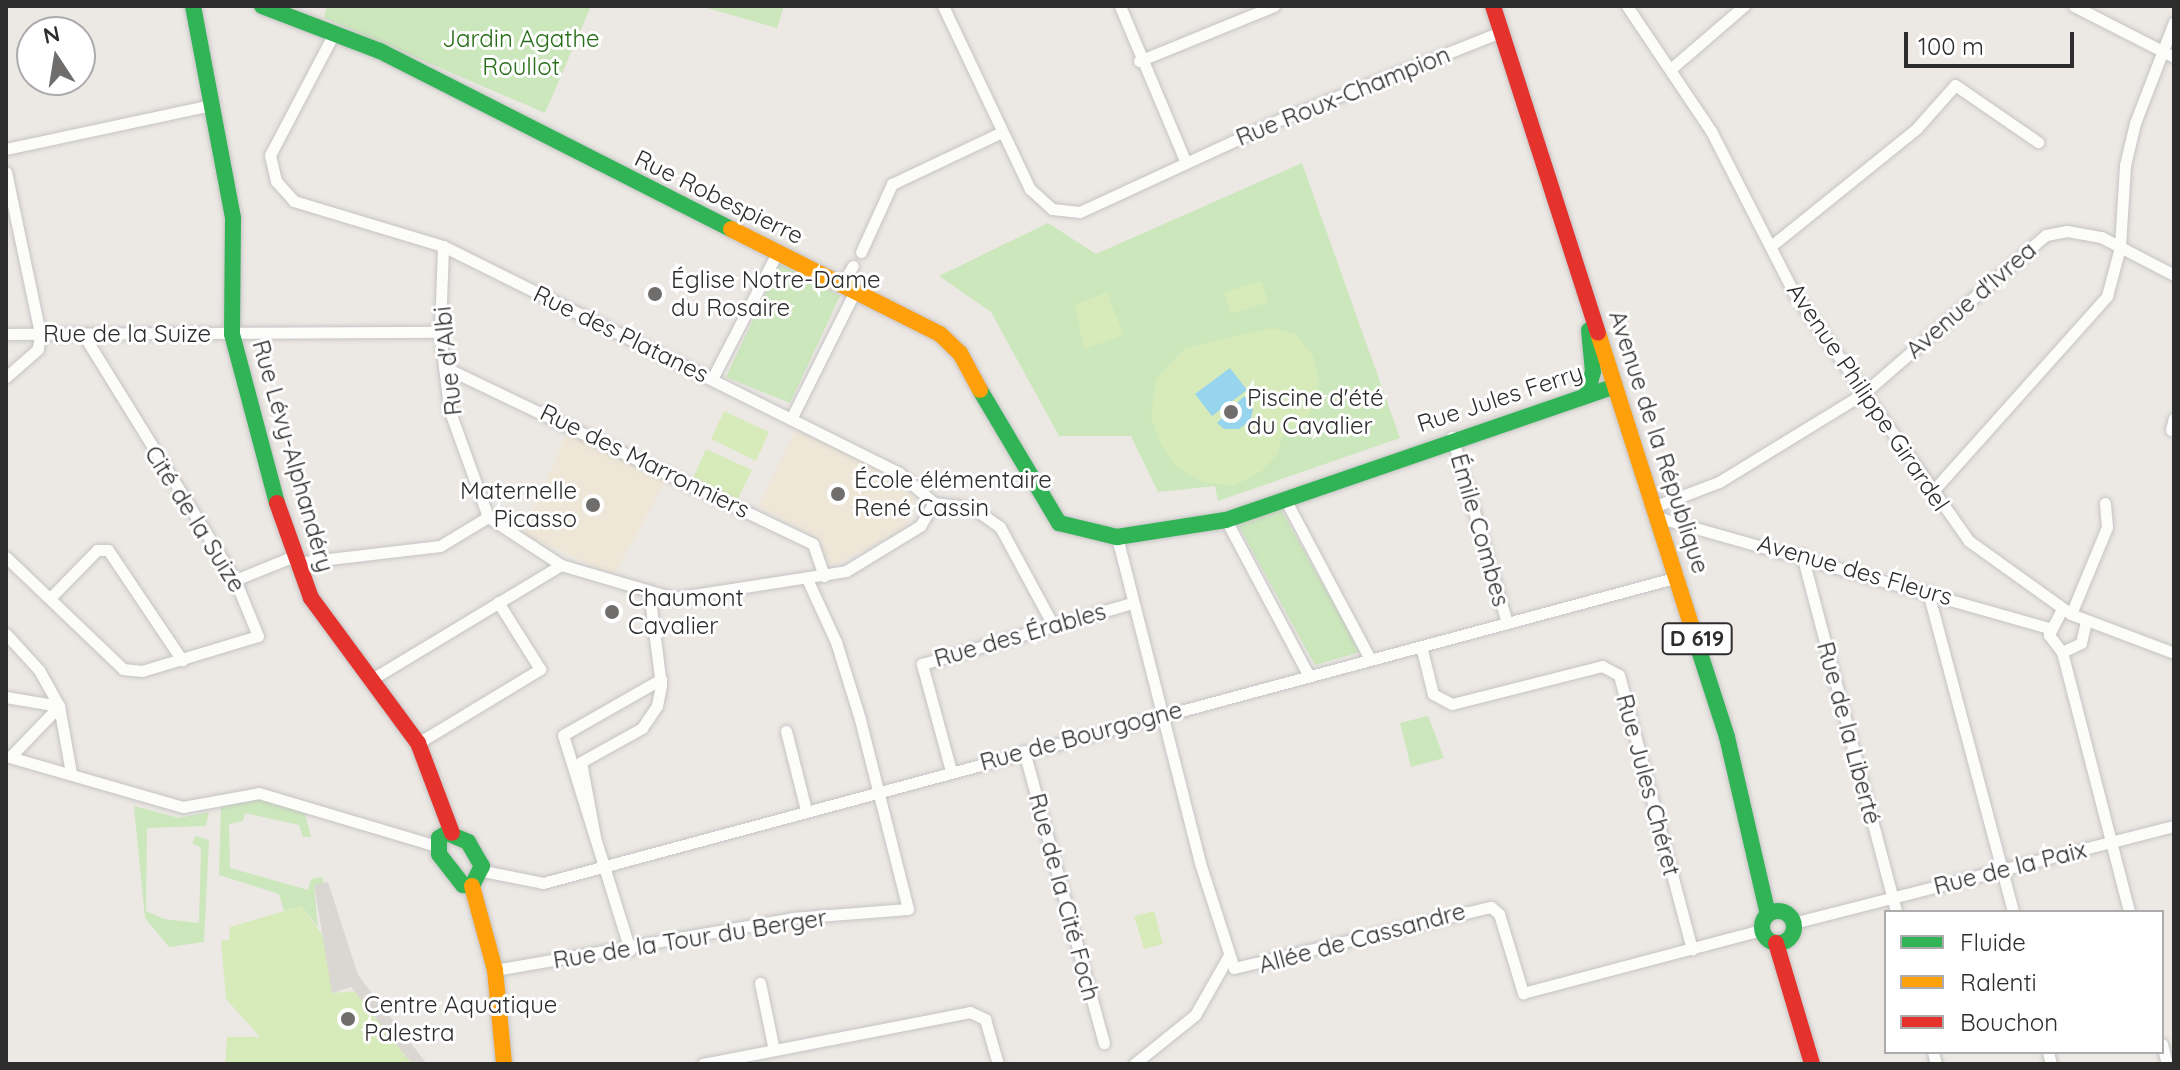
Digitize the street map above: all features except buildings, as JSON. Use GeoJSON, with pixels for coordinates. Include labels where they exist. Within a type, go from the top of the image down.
{"type":"FeatureCollection","features":[{"type":"Feature","properties":{"kind":"street","name":"Rue Lévy-Alphandéry"},"geometry":{"type":"LineString","coordinates":[[193,6],[233,218],[232,334],[294,560],[311,598],[418,743],[452,833]]}},
{"type":"Feature","properties":{"kind":"street","name":"Rue Robespierre"},"geometry":{"type":"LineString","coordinates":[[262,6],[332,37],[380,51],[950,341],[1059,523],[1117,537]]}},
{"type":"Feature","properties":{"kind":"street","name":"Rue Roux-Champion"},"geometry":{"type":"LineString","coordinates":[[943,6],[1000,133],[1030,189],[1052,209],[1080,212],[1186,163],[1501,32]]}},
{"type":"Feature","properties":{"kind":"street"},"geometry":{"type":"LineString","coordinates":[[1120,6],[1139,61],[1186,163]]}},
{"type":"Feature","properties":{"kind":"street"},"geometry":{"type":"LineString","coordinates":[[1139,61],[1274,6]]}},
{"type":"Feature","properties":{"kind":"street","name":"Avenue de la République"},"geometry":{"type":"LineString","coordinates":[[1493,6],[1678,577],[1769,896],[1766,922]]}},
{"type":"Feature","properties":{"kind":"street","name":"Avenue Philippe Girardel"},"geometry":{"type":"LineString","coordinates":[[1627,6],[1673,67],[1794,293],[1932,492],[1985,557],[2066,612],[2174,653]]}},
{"type":"Feature","properties":{"kind":"street"},"geometry":{"type":"LineString","coordinates":[[1673,67],[1744,6]]}},
{"type":"Feature","properties":{"kind":"street"},"geometry":{"type":"LineString","coordinates":[[2074,6],[2168,55]]}},
{"type":"Feature","properties":{"kind":"street"},"geometry":{"type":"LineString","coordinates":[[1932,492],[2104,300],[2120,247],[2125,165],[2168,55],[2174,22]]}},
{"type":"Feature","properties":{"kind":"street","name":"Rue des Platanes"},"geometry":{"type":"LineString","coordinates":[[332,37],[270,155],[276,181],[294,201],[443,246],[899,473],[934,503]]}},
{"type":"Feature","properties":{"kind":"street"},"geometry":{"type":"LineString","coordinates":[[1771,246],[1917,128],[1955,85],[2038,142]]}},
{"type":"Feature","properties":{"kind":"street"},"geometry":{"type":"LineString","coordinates":[[6,149],[212,105]]}},
{"type":"Feature","properties":{"kind":"street"},"geometry":{"type":"LineString","coordinates":[[861,252],[892,184],[1000,133]]}},
{"type":"Feature","properties":{"kind":"street"},"geometry":{"type":"LineString","coordinates":[[6,172],[40,334],[38,349],[6,377]]}},
{"type":"Feature","properties":{"kind":"street","name":"Avenue d'Ivrea"},"geometry":{"type":"LineString","coordinates":[[1658,512],[1719,482],[1864,393],[2030,244],[2067,231],[2120,247],[2174,275]]}},
{"type":"Feature","properties":{"kind":"street","name":"Rue d'Albi"},"geometry":{"type":"LineString","coordinates":[[443,246],[440,332],[449,409],[488,517]]}},
{"type":"Feature","properties":{"kind":"street"},"geometry":{"type":"LineString","coordinates":[[712,379],[778,251]]}},
{"type":"Feature","properties":{"kind":"street"},"geometry":{"type":"LineString","coordinates":[[791,419],[849,288],[853,266]]}},
{"type":"Feature","properties":{"kind":"street"},"geometry":{"type":"LineString","coordinates":[[1587,394],[1593,372],[1589,307]]}},
{"type":"Feature","properties":{"kind":"street","name":"Rue de la Suize"},"geometry":{"type":"LineString","coordinates":[[6,334],[440,332]]}},
{"type":"Feature","properties":{"kind":"street","name":"Cité de la Suize"},"geometry":{"type":"LineString","coordinates":[[6,557],[123,669],[182,660],[258,636],[235,580],[83,334]]}},
{"type":"Feature","properties":{"kind":"street","name":"Rue des Marronniers"},"geometry":{"type":"LineString","coordinates":[[444,367],[813,544],[824,576]]}},
{"type":"Feature","properties":{"kind":"street","name":"Rue Jules Ferry"},"geometry":{"type":"LineString","coordinates":[[1117,537],[1226,520],[1452,437],[1615,386]]}},
{"type":"Feature","properties":{"kind":"street","name":"Émile Combes"},"geometry":{"type":"LineString","coordinates":[[1452,437],[1507,623]]}},
{"type":"Feature","properties":{"kind":"street"},"geometry":{"type":"LineString","coordinates":[[1285,499],[1370,659]]}},
{"type":"Feature","properties":{"kind":"street"},"geometry":{"type":"LineString","coordinates":[[235,580],[294,560],[440,546],[488,517],[561,565],[674,598],[846,571],[910,533],[934,503],[973,508],[1000,527],[1053,625]]}},
{"type":"Feature","properties":{"kind":"street"},"geometry":{"type":"LineString","coordinates":[[2105,503],[2107,527],[2066,612],[2049,628],[2051,642],[2062,652],[2128,910]]}},
{"type":"Feature","properties":{"kind":"street","name":"Avenue des Fleurs"},"geometry":{"type":"LineString","coordinates":[[1658,512],[2049,628]]}},
{"type":"Feature","properties":{"kind":"street"},"geometry":{"type":"LineString","coordinates":[[1226,520],[1309,676]]}},
{"type":"Feature","properties":{"kind":"street"},"geometry":{"type":"LineString","coordinates":[[1117,537],[1228,957],[1195,1015],[1134,1064]]}},
{"type":"Feature","properties":{"kind":"street"},"geometry":{"type":"LineString","coordinates":[[51,597],[97,550],[108,550],[182,660]]}},
{"type":"Feature","properties":{"kind":"street","name":"Rue de la Liberté"},"geometry":{"type":"LineString","coordinates":[[1802,555],[1895,910]]}},
{"type":"Feature","properties":{"kind":"street"},"geometry":{"type":"LineString","coordinates":[[372,679],[561,565]]}},
{"type":"Feature","properties":{"kind":"street","name":"Rue de Bourgogne"},"geometry":{"type":"LineString","coordinates":[[483,871],[543,883],[1678,577]]}},
{"type":"Feature","properties":{"kind":"street","name":"Rue de la Tour du Berger"},"geometry":{"type":"LineString","coordinates":[[495,970],[630,950],[792,918],[908,909],[836,642],[807,579]]}},
{"type":"Feature","properties":{"kind":"street"},"geometry":{"type":"LineString","coordinates":[[595,837],[581,762],[642,728],[657,706],[661,679],[649,591]]}},
{"type":"Feature","properties":{"kind":"street"},"geometry":{"type":"LineString","coordinates":[[1928,592],[2012,910]]}},
{"type":"Feature","properties":{"kind":"street"},"geometry":{"type":"LineString","coordinates":[[418,743],[540,669],[498,602]]}},
{"type":"Feature","properties":{"kind":"street","name":"Rue des Érables"},"geometry":{"type":"LineString","coordinates":[[951,771],[922,664],[1132,603]]}},
{"type":"Feature","properties":{"kind":"street"},"geometry":{"type":"LineString","coordinates":[[2062,652],[2081,643],[2086,622]]}},
{"type":"Feature","properties":{"kind":"street"},"geometry":{"type":"LineString","coordinates":[[6,634],[39,670],[59,706],[71,773]]}},
{"type":"Feature","properties":{"kind":"street","name":"Rue Jules Chéret"},"geometry":{"type":"LineString","coordinates":[[1421,646],[1433,694],[1452,704],[1602,666],[1619,675],[1692,949]]}},
{"type":"Feature","properties":{"kind":"street"},"geometry":{"type":"LineString","coordinates":[[630,950],[563,735],[661,679]]}},
{"type":"Feature","properties":{"kind":"street"},"geometry":{"type":"LineString","coordinates":[[6,697],[59,706]]}},
{"type":"Feature","properties":{"kind":"street"},"geometry":{"type":"LineString","coordinates":[[8,756],[59,706]]}},
{"type":"Feature","properties":{"kind":"street"},"geometry":{"type":"LineString","coordinates":[[786,731],[806,810]]}},
{"type":"Feature","properties":{"kind":"street","name":"Rue de la Cité Foch"},"geometry":{"type":"LineString","coordinates":[[1024,751],[1104,1043]]}},
{"type":"Feature","properties":{"kind":"street"},"geometry":{"type":"LineString","coordinates":[[8,756],[183,807],[259,793],[437,846],[448,869],[472,886],[495,970],[504,1064]]}},
{"type":"Feature","properties":{"kind":"street","name":"Rue de la Paix"},"geometry":{"type":"LineString","coordinates":[[1796,923],[2174,826]]}},
{"type":"Feature","properties":{"kind":"street"},"geometry":{"type":"LineString","coordinates":[[437,846],[452,833],[468,842],[483,871],[472,886]]}},
{"type":"Feature","properties":{"kind":"street","name":"Allée de Cassandre"},"geometry":{"type":"LineString","coordinates":[[1228,957],[1234,968],[1491,907],[1499,914],[1523,993],[1692,949]]}},
{"type":"Feature","properties":{"kind":"street"},"geometry":{"type":"LineString","coordinates":[[1692,949],[1766,922],[1796,923],[1782,947]]}},
{"type":"Feature","properties":{"kind":"street"},"geometry":{"type":"LineString","coordinates":[[1766,922],[1782,947],[1812,1064]]}},
{"type":"Feature","properties":{"kind":"street"},"geometry":{"type":"LineString","coordinates":[[760,983],[774,1050]]}},
{"type":"Feature","properties":{"kind":"street"},"geometry":{"type":"LineString","coordinates":[[703,1064],[979,1013],[998,1064]]}},
{"type":"Feature","properties":{"kind":"shaded area","name":"École élémentaire René Cassin"},"geometry":{"type":"Polygon","coordinates":[[[796,430],[900,480],[914,500],[906,528],[835,565],[828,562],[817,538],[758,507],[796,430]]]}},
{"type":"Feature","properties":{"kind":"shaded area","name":"Maternelle Picasso"},"geometry":{"type":"Polygon","coordinates":[[[567,433],[668,476],[615,575],[522,534],[567,433]]]}},
{"type":"Feature","properties":{"kind":"shaded area"},"geometry":{"type":"Polygon","coordinates":[[[328,882],[358,975],[427,1064],[412,1064],[351,987],[332,993],[314,885],[328,882]]]}},
{"type":"Feature","properties":{"kind":"green space","name":"Jardin Agathe Roullot"},"geometry":{"type":"Polygon","coordinates":[[[327,6],[591,6],[545,113],[324,18],[327,6]]]}},
{"type":"Feature","properties":{"kind":"green space"},"geometry":{"type":"Polygon","coordinates":[[[700,6],[784,6],[777,28],[700,6]]]}},
{"type":"Feature","properties":{"kind":"green space"},"geometry":{"type":"Polygon","coordinates":[[[1302,163],[1400,438],[1218,501],[1215,486],[1158,492],[1131,436],[1059,436],[991,312],[939,276],[1048,223],[1096,254],[1302,163]]]}},
{"type":"Feature","properties":{"kind":"green space"},"geometry":{"type":"Polygon","coordinates":[[[780,263],[840,296],[790,403],[726,377],[780,263]]]}},
{"type":"Feature","properties":{"kind":"green space"},"geometry":{"type":"Polygon","coordinates":[[[1261,281],[1268,302],[1231,314],[1224,293],[1261,281]]]}},
{"type":"Feature","properties":{"kind":"green space"},"geometry":{"type":"Polygon","coordinates":[[[1107,292],[1123,335],[1084,349],[1075,305],[1107,292]]]}},
{"type":"Feature","properties":{"kind":"green space","name":"Piscine d'été du Cavalier"},"geometry":{"type":"Polygon","coordinates":[[[1272,328],[1295,334],[1314,358],[1319,382],[1308,418],[1315,424],[1312,431],[1301,424],[1284,430],[1278,453],[1262,471],[1233,486],[1203,482],[1177,467],[1161,444],[1151,417],[1156,379],[1185,348],[1272,328]]]}},
{"type":"Feature","properties":{"kind":"green space"},"geometry":{"type":"Polygon","coordinates":[[[724,411],[769,432],[756,461],[711,439],[724,411]]]}},
{"type":"Feature","properties":{"kind":"green space"},"geometry":{"type":"Polygon","coordinates":[[[706,449],[752,470],[738,499],[693,478],[706,449]]]}},
{"type":"Feature","properties":{"kind":"green space"},"geometry":{"type":"Polygon","coordinates":[[[1280,508],[1361,652],[1315,665],[1237,523],[1280,508]]]}},
{"type":"Feature","properties":{"kind":"green space"},"geometry":{"type":"Polygon","coordinates":[[[1428,716],[1444,758],[1411,767],[1400,723],[1428,716]]]}},
{"type":"Feature","properties":{"kind":"green space"},"geometry":{"type":"Polygon","coordinates":[[[265,798],[304,810],[311,837],[303,837],[299,825],[245,813],[243,821],[229,824],[230,868],[308,890],[311,879],[322,877],[324,883],[314,886],[318,927],[301,906],[284,911],[279,894],[219,875],[221,804],[265,798]]]}},
{"type":"Feature","properties":{"kind":"green space"},"geometry":{"type":"Polygon","coordinates":[[[134,806],[179,818],[209,812],[206,826],[147,828],[146,911],[164,919],[199,923],[201,848],[192,843],[196,836],[209,840],[204,942],[169,947],[145,918],[134,806]]]}},
{"type":"Feature","properties":{"kind":"green space"},"geometry":{"type":"Polygon","coordinates":[[[301,906],[324,937],[332,993],[356,991],[412,1064],[225,1064],[227,1037],[260,1037],[226,999],[221,941],[229,940],[230,927],[301,906]]]}},
{"type":"Feature","properties":{"kind":"green space"},"geometry":{"type":"Polygon","coordinates":[[[1154,911],[1163,944],[1144,949],[1134,916],[1154,911]]]}},
{"type":"Feature","properties":{"kind":"water"},"geometry":{"type":"Polygon","coordinates":[[[1230,368],[1247,390],[1212,416],[1195,394],[1230,368]]]}},
{"type":"Feature","properties":{"kind":"water"},"geometry":{"type":"Polygon","coordinates":[[[1244,396],[1253,407],[1251,420],[1239,429],[1224,429],[1217,423],[1244,396]]]}},
{"type":"Feature","properties":{"kind":"traffic: fast"},"geometry":{"type":"LineString","coordinates":[[193,6],[233,218],[232,334],[277,503]]}},
{"type":"Feature","properties":{"kind":"traffic: fast"},"geometry":{"type":"LineString","coordinates":[[262,6],[380,51],[731,229]]}},
{"type":"Feature","properties":{"kind":"traffic: fast"},"geometry":{"type":"LineString","coordinates":[[1587,394],[1593,372],[1589,330]]}},
{"type":"Feature","properties":{"kind":"traffic: fast"},"geometry":{"type":"LineString","coordinates":[[980,390],[1059,523],[1117,537],[1226,520],[1615,386]]}},
{"type":"Feature","properties":{"kind":"traffic: fast"},"geometry":{"type":"LineString","coordinates":[[1697,644],[1727,737],[1768,914]]}},
{"type":"Feature","properties":{"kind":"traffic: fast"},"geometry":{"type":"LineString","coordinates":[[447,833],[468,842],[482,866],[472,886],[463,885],[439,854],[439,838],[447,833]]}},
{"type":"Feature","properties":{"kind":"traffic: fast"},"geometry":{"type":"LineString","coordinates":[[1778,911],[1789,916],[1794,927],[1789,938],[1778,943],[1767,938],[1762,927],[1767,916],[1778,911]]}},
{"type":"Feature","properties":{"kind":"traffic: slow"},"geometry":{"type":"LineString","coordinates":[[731,229],[940,334],[960,353],[980,390]]}},
{"type":"Feature","properties":{"kind":"traffic: slow"},"geometry":{"type":"LineString","coordinates":[[1598,333],[1697,644]]}},
{"type":"Feature","properties":{"kind":"traffic: slow"},"geometry":{"type":"LineString","coordinates":[[472,886],[495,970],[504,1064]]}},
{"type":"Feature","properties":{"kind":"traffic: jam"},"geometry":{"type":"LineString","coordinates":[[1493,6],[1598,333]]}},
{"type":"Feature","properties":{"kind":"traffic: jam"},"geometry":{"type":"LineString","coordinates":[[277,503],[311,598],[418,743],[452,833]]}},
{"type":"Feature","properties":{"kind":"traffic: jam"},"geometry":{"type":"LineString","coordinates":[[1776,943],[1812,1064]]}},
{"type":"Feature","properties":{"kind":"place","name":"Église Notre-Dame du Rosaire"},"geometry":{"type":"Point","coordinates":[655,294]}},
{"type":"Feature","properties":{"kind":"place","name":"Piscine d'été du Cavalier"},"geometry":{"type":"Point","coordinates":[1231,412]}},
{"type":"Feature","properties":{"kind":"place","name":"École élémentaire René Cassin"},"geometry":{"type":"Point","coordinates":[838,494]}},
{"type":"Feature","properties":{"kind":"place","name":"Maternelle Picasso"},"geometry":{"type":"Point","coordinates":[593,505]}},
{"type":"Feature","properties":{"kind":"place","name":"Chaumont Cavalier"},"geometry":{"type":"Point","coordinates":[612,612]}},
{"type":"Feature","properties":{"kind":"place","name":"Centre Aquatique Palestra"},"geometry":{"type":"Point","coordinates":[348,1019]}}]}
